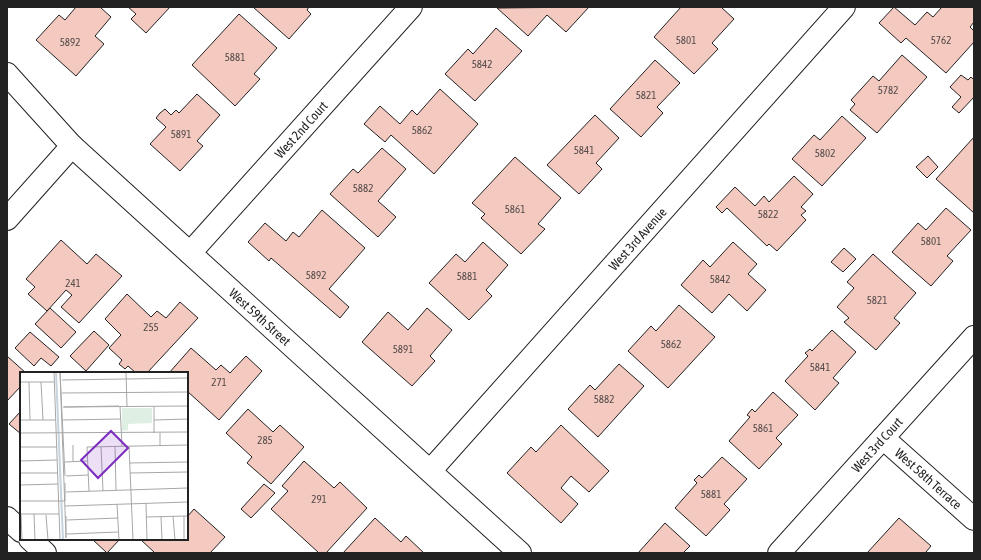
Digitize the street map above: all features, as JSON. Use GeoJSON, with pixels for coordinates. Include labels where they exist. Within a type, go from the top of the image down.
{"type":"FeatureCollection","features":[{"type":"Feature","properties":{"kind":"street","name":"West 2nd Court"},"geometry":{"type":"LineString","coordinates":[[190,253],[411,7]]}},
{"type":"Feature","properties":{"kind":"street","name":"West 3rd Avenue"},"geometry":{"type":"LineString","coordinates":[[431,470],[844,7]]}},
{"type":"Feature","properties":{"kind":"street","name":"West 59th Street"},"geometry":{"type":"LineString","coordinates":[[7,74],[72,146],[431,470],[520,553]]}},
{"type":"Feature","properties":{"kind":"street"},"geometry":{"type":"LineString","coordinates":[[7,219],[72,146]]}},
{"type":"Feature","properties":{"kind":"street","name":"West 3rd Court"},"geometry":{"type":"LineString","coordinates":[[779,553],[974,337]]}},
{"type":"Feature","properties":{"kind":"street","name":"West 58th Terrace"},"geometry":{"type":"LineString","coordinates":[[883,438],[974,519]]}},
{"type":"Feature","properties":{"kind":"street"},"geometry":{"type":"LineString","coordinates":[[7,518],[20,530]]}},
{"type":"Feature","properties":{"kind":"street"},"geometry":{"type":"LineString","coordinates":[[31,540],[45,553]]}},
{"type":"Feature","properties":{"kind":"building"},"geometry":{"type":"Polygon","coordinates":[[[76,7],[100,7],[111,17],[95,36],[104,44],[76,76],[36,40],[59,15],[65,20],[76,7]]]}},
{"type":"Feature","properties":{"kind":"building"},"geometry":{"type":"Polygon","coordinates":[[[128,7],[170,7],[146,33],[131,19],[136,14],[128,7]]]}},
{"type":"Feature","properties":{"kind":"building"},"geometry":{"type":"Polygon","coordinates":[[[253,7],[309,7],[307,10],[311,14],[289,39],[253,7]]]}},
{"type":"Feature","properties":{"kind":"building"},"geometry":{"type":"Polygon","coordinates":[[[589,7],[566,32],[547,15],[528,36],[497,8],[589,7]]]}},
{"type":"Feature","properties":{"kind":"building"},"geometry":{"type":"Polygon","coordinates":[[[681,7],[721,7],[734,19],[712,43],[718,49],[694,74],[654,37],[681,7]]]}},
{"type":"Feature","properties":{"kind":"building"},"geometry":{"type":"Polygon","coordinates":[[[894,7],[915,25],[927,12],[933,17],[942,7],[974,7],[974,22],[970,27],[974,31],[974,42],[946,73],[906,38],[901,43],[879,23],[894,7]]]}},
{"type":"Feature","properties":{"kind":"building"},"geometry":{"type":"Polygon","coordinates":[[[239,14],[277,48],[254,74],[260,79],[235,106],[192,65],[239,14]]]}},
{"type":"Feature","properties":{"kind":"building"},"geometry":{"type":"Polygon","coordinates":[[[496,28],[522,51],[475,101],[445,74],[468,49],[473,54],[496,28]]]}},
{"type":"Feature","properties":{"kind":"building"},"geometry":{"type":"Polygon","coordinates":[[[902,55],[927,77],[877,133],[850,110],[855,104],[851,100],[873,76],[879,81],[902,55]]]}},
{"type":"Feature","properties":{"kind":"building"},"geometry":{"type":"Polygon","coordinates":[[[655,60],[680,83],[657,107],[663,113],[641,137],[610,109],[655,60]]]}},
{"type":"Feature","properties":{"kind":"building"},"geometry":{"type":"Polygon","coordinates":[[[961,75],[968,80],[971,77],[974,80],[974,97],[959,113],[952,107],[961,97],[950,87],[961,75]]]}},
{"type":"Feature","properties":{"kind":"building"},"geometry":{"type":"Polygon","coordinates":[[[440,89],[478,124],[434,174],[391,135],[385,142],[364,124],[380,106],[400,124],[412,110],[417,115],[440,89]]]}},
{"type":"Feature","properties":{"kind":"building"},"geometry":{"type":"Polygon","coordinates":[[[197,94],[220,115],[197,141],[203,146],[180,171],[150,144],[166,127],[156,118],[160,113],[165,109],[171,115],[176,110],[179,113],[197,94]]]}},
{"type":"Feature","properties":{"kind":"building"},"geometry":{"type":"Polygon","coordinates":[[[595,115],[619,138],[596,163],[602,169],[579,194],[547,165],[595,115]]]}},
{"type":"Feature","properties":{"kind":"building"},"geometry":{"type":"Polygon","coordinates":[[[842,116],[866,138],[822,186],[792,159],[814,135],[820,140],[842,116]]]}},
{"type":"Feature","properties":{"kind":"building"},"geometry":{"type":"Polygon","coordinates":[[[974,137],[974,213],[936,179],[974,137]]]}},
{"type":"Feature","properties":{"kind":"building"},"geometry":{"type":"Polygon","coordinates":[[[382,148],[406,169],[378,201],[396,217],[378,237],[330,194],[353,169],[358,173],[382,148]]]}},
{"type":"Feature","properties":{"kind":"building"},"geometry":{"type":"Polygon","coordinates":[[[928,156],[938,167],[927,178],[916,167],[928,156]]]}},
{"type":"Feature","properties":{"kind":"building"},"geometry":{"type":"Polygon","coordinates":[[[515,157],[561,198],[538,224],[545,229],[521,254],[481,218],[485,214],[472,203],[515,157]]]}},
{"type":"Feature","properties":{"kind":"building"},"geometry":{"type":"Polygon","coordinates":[[[794,176],[813,194],[801,207],[806,211],[801,215],[806,220],[777,251],[769,244],[767,246],[727,208],[722,213],[716,207],[735,187],[755,206],[764,196],[769,202],[794,176]]]}},
{"type":"Feature","properties":{"kind":"building"},"geometry":{"type":"Polygon","coordinates":[[[946,208],[971,230],[947,256],[953,261],[931,286],[892,252],[918,223],[926,230],[946,208]]]}},
{"type":"Feature","properties":{"kind":"building"},"geometry":{"type":"Polygon","coordinates":[[[322,210],[365,248],[329,289],[349,307],[340,318],[271,258],[269,261],[248,242],[265,223],[286,241],[293,232],[299,237],[322,210]]]}},
{"type":"Feature","properties":{"kind":"building"},"geometry":{"type":"Polygon","coordinates":[[[61,240],[87,264],[96,254],[122,276],[79,323],[61,307],[72,295],[66,290],[47,311],[28,294],[35,287],[26,279],[61,240]]]}},
{"type":"Feature","properties":{"kind":"building"},"geometry":{"type":"Polygon","coordinates":[[[483,242],[508,265],[486,290],[492,296],[469,320],[429,283],[456,254],[465,262],[483,242]]]}},
{"type":"Feature","properties":{"kind":"building"},"geometry":{"type":"Polygon","coordinates":[[[733,242],[757,264],[748,274],[766,290],[747,311],[729,294],[712,313],[681,285],[703,260],[710,267],[733,242]]]}},
{"type":"Feature","properties":{"kind":"building"},"geometry":{"type":"Polygon","coordinates":[[[844,248],[856,259],[843,272],[831,262],[844,248]]]}},
{"type":"Feature","properties":{"kind":"building"},"geometry":{"type":"Polygon","coordinates":[[[873,254],[916,293],[894,318],[900,323],[876,350],[844,322],[849,318],[837,307],[854,288],[847,282],[873,254]]]}},
{"type":"Feature","properties":{"kind":"building"},"geometry":{"type":"Polygon","coordinates":[[[127,294],[151,317],[157,311],[166,318],[180,302],[198,318],[148,372],[135,372],[128,366],[125,369],[119,364],[122,360],[109,348],[121,335],[105,319],[127,294]]]}},
{"type":"Feature","properties":{"kind":"building"},"geometry":{"type":"Polygon","coordinates":[[[679,305],[715,337],[668,388],[628,351],[651,326],[656,331],[679,305]]]}},
{"type":"Feature","properties":{"kind":"building"},"geometry":{"type":"Polygon","coordinates":[[[50,308],[76,332],[61,348],[35,324],[50,308]]]}},
{"type":"Feature","properties":{"kind":"building"},"geometry":{"type":"Polygon","coordinates":[[[427,308],[452,330],[430,356],[435,361],[412,386],[362,342],[388,312],[408,330],[427,308]]]}},
{"type":"Feature","properties":{"kind":"building"},"geometry":{"type":"Polygon","coordinates":[[[832,330],[856,352],[833,378],[839,383],[815,410],[785,381],[808,356],[805,353],[810,349],[812,351],[832,330]]]}},
{"type":"Feature","properties":{"kind":"building"},"geometry":{"type":"Polygon","coordinates":[[[94,331],[109,345],[86,371],[70,356],[94,331]]]}},
{"type":"Feature","properties":{"kind":"building"},"geometry":{"type":"Polygon","coordinates":[[[30,332],[59,357],[51,366],[41,358],[34,366],[15,348],[30,332]]]}},
{"type":"Feature","properties":{"kind":"building"},"geometry":{"type":"Polygon","coordinates":[[[191,348],[216,370],[221,365],[230,373],[246,356],[262,371],[219,420],[188,392],[188,372],[170,372],[191,348]]]}},
{"type":"Feature","properties":{"kind":"building"},"geometry":{"type":"Polygon","coordinates":[[[7,356],[25,372],[20,372],[20,387],[7,401],[7,356]]]}},
{"type":"Feature","properties":{"kind":"building"},"geometry":{"type":"Polygon","coordinates":[[[619,364],[644,386],[598,437],[568,409],[590,385],[595,390],[619,364]]]}},
{"type":"Feature","properties":{"kind":"building"},"geometry":{"type":"Polygon","coordinates":[[[773,392],[798,415],[776,438],[782,444],[759,469],[729,441],[750,417],[747,415],[752,409],[755,412],[773,392]]]}},
{"type":"Feature","properties":{"kind":"building"},"geometry":{"type":"Polygon","coordinates":[[[248,409],[273,432],[280,425],[304,447],[271,484],[247,463],[252,457],[226,433],[248,409]]]}},
{"type":"Feature","properties":{"kind":"building"},"geometry":{"type":"Polygon","coordinates":[[[20,412],[20,433],[9,424],[20,412]]]}},
{"type":"Feature","properties":{"kind":"building"},"geometry":{"type":"Polygon","coordinates":[[[561,425],[609,471],[589,492],[571,476],[561,488],[578,504],[561,523],[507,473],[531,447],[536,452],[561,425]]]}},
{"type":"Feature","properties":{"kind":"building"},"geometry":{"type":"Polygon","coordinates":[[[722,457],[747,479],[724,504],[730,510],[706,536],[675,508],[697,483],[694,480],[699,475],[702,478],[722,457]]]}},
{"type":"Feature","properties":{"kind":"building"},"geometry":{"type":"Polygon","coordinates":[[[304,461],[334,488],[340,482],[367,508],[326,553],[319,553],[271,509],[288,491],[282,486],[304,461]]]}},
{"type":"Feature","properties":{"kind":"building"},"geometry":{"type":"Polygon","coordinates":[[[264,484],[275,493],[251,518],[241,509],[264,484]]]}},
{"type":"Feature","properties":{"kind":"building"},"geometry":{"type":"Polygon","coordinates":[[[194,509],[225,537],[210,553],[155,553],[141,540],[188,540],[188,516],[194,509]]]}},
{"type":"Feature","properties":{"kind":"building"},"geometry":{"type":"Polygon","coordinates":[[[375,518],[401,542],[406,536],[424,553],[343,553],[375,518]]]}},
{"type":"Feature","properties":{"kind":"building"},"geometry":{"type":"Polygon","coordinates":[[[899,518],[931,546],[926,552],[928,553],[867,553],[899,518]]]}},
{"type":"Feature","properties":{"kind":"building"},"geometry":{"type":"Polygon","coordinates":[[[665,523],[690,546],[683,553],[638,553],[665,523]]]}},
{"type":"Feature","properties":{"kind":"building"},"geometry":{"type":"Polygon","coordinates":[[[93,540],[119,540],[107,553],[93,540]]]}}]}
